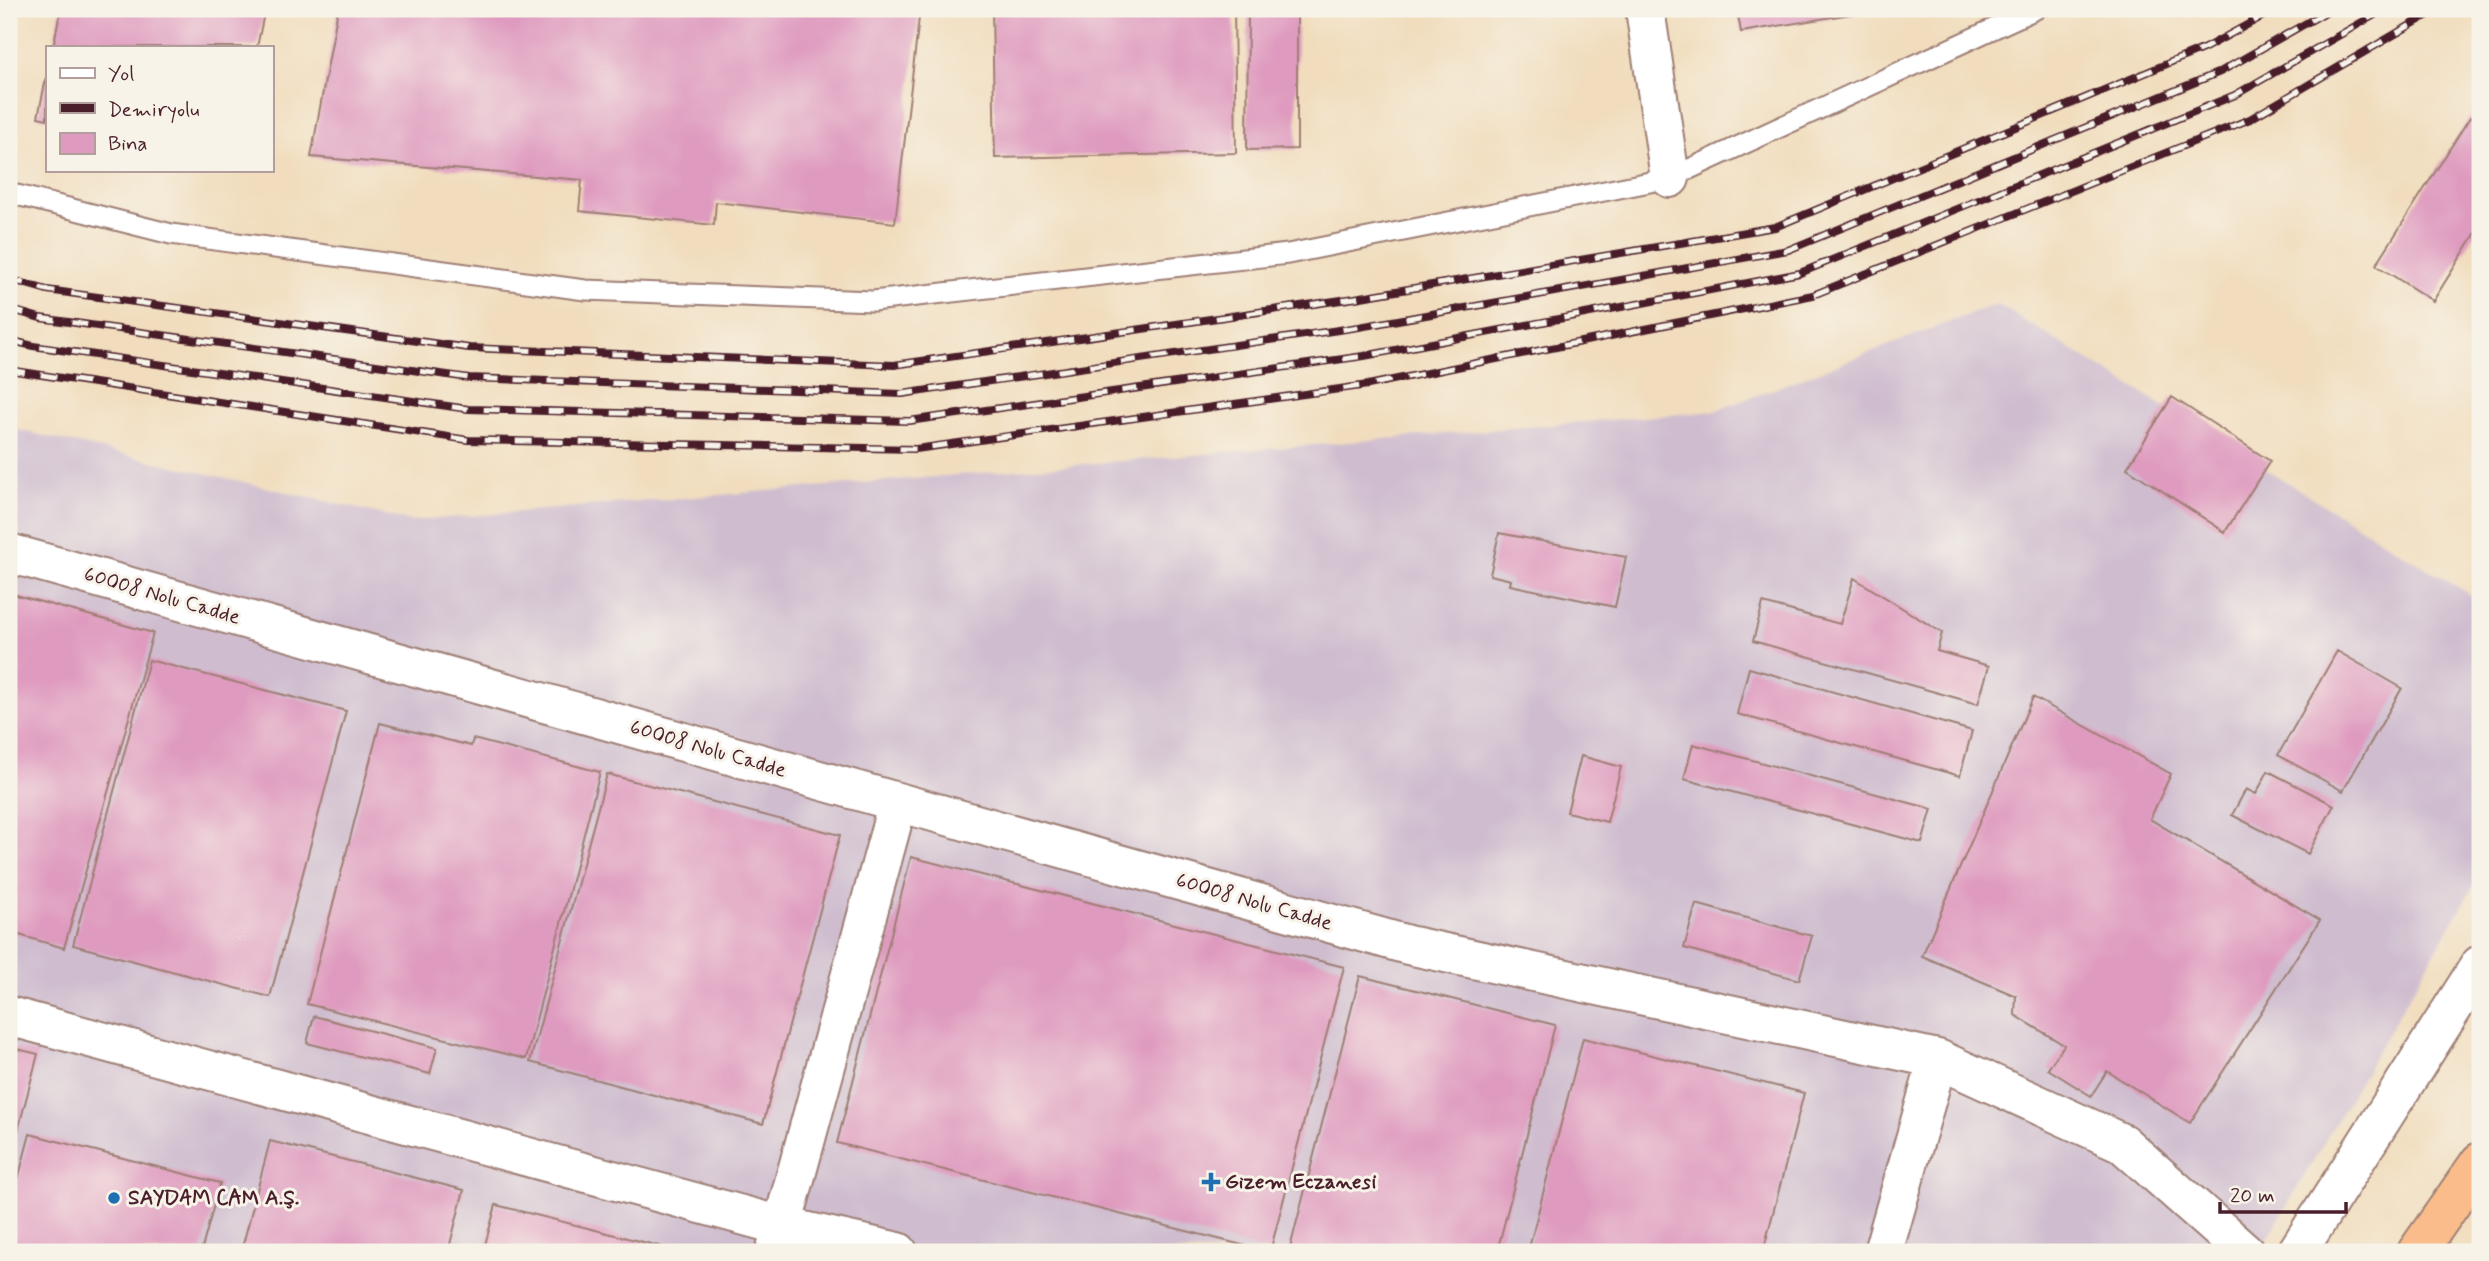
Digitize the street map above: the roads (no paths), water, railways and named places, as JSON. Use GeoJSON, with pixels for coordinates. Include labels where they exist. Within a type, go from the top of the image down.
{"type":"FeatureCollection","features":[{"type":"Feature","properties":{"kind":"highway"},"geometry":{"type":"LineString","coordinates":[[2417,1252],[2480,1162]]}},
{"type":"Feature","properties":{"kind":"street"},"geometry":{"type":"LineString","coordinates":[[1646,9],[1670,177]]}},
{"type":"Feature","properties":{"kind":"street","name":"60008 Nolu Cadde"},"geometry":{"type":"LineString","coordinates":[[9,553],[1408,945],[1938,1059],[2122,1143],[2245,1252]]}},
{"type":"Feature","properties":{"kind":"street"},"geometry":{"type":"LineString","coordinates":[[779,1239],[898,802]]}},
{"type":"Feature","properties":{"kind":"street"},"geometry":{"type":"LineString","coordinates":[[2297,1252],[2480,965]]}},
{"type":"Feature","properties":{"kind":"street"},"geometry":{"type":"LineString","coordinates":[[9,1016],[779,1239],[898,1252]]}},
{"type":"Feature","properties":{"kind":"street"},"geometry":{"type":"LineString","coordinates":[[1883,1252],[1938,1059]]}},
{"type":"Feature","properties":{"kind":"lane"},"geometry":{"type":"LineString","coordinates":[[9,193],[172,234],[585,289],[873,301],[1288,254],[1670,177],[2036,9]]}},
{"type":"Feature","properties":{"kind":"railway"},"geometry":{"type":"LineString","coordinates":[[9,279],[47,290],[469,348],[894,365],[1355,298],[1775,227],[2205,48],[2276,9]]}},
{"type":"Feature","properties":{"kind":"railway"},"geometry":{"type":"LineString","coordinates":[[9,309],[40,318],[469,378],[902,394],[1359,327],[1788,250],[2220,72],[2331,9]]}},
{"type":"Feature","properties":{"kind":"railway"},"geometry":{"type":"LineString","coordinates":[[9,340],[33,346],[468,409],[909,421],[1364,356],[1800,273],[2235,95],[2385,9]]}},
{"type":"Feature","properties":{"kind":"railway"},"geometry":{"type":"LineString","coordinates":[[9,370],[468,440],[916,449],[1368,385],[1813,295],[2250,119],[2438,9]]}},
{"type":"Feature","properties":{"kind":"place","name":"Gizem Eczanesi"},"geometry":{"type":"Point","coordinates":[1211,1182]}},
{"type":"Feature","properties":{"kind":"place","name":"SAYDAM CAM A.Ş."},"geometry":{"type":"Point","coordinates":[114,1198]}}]}
